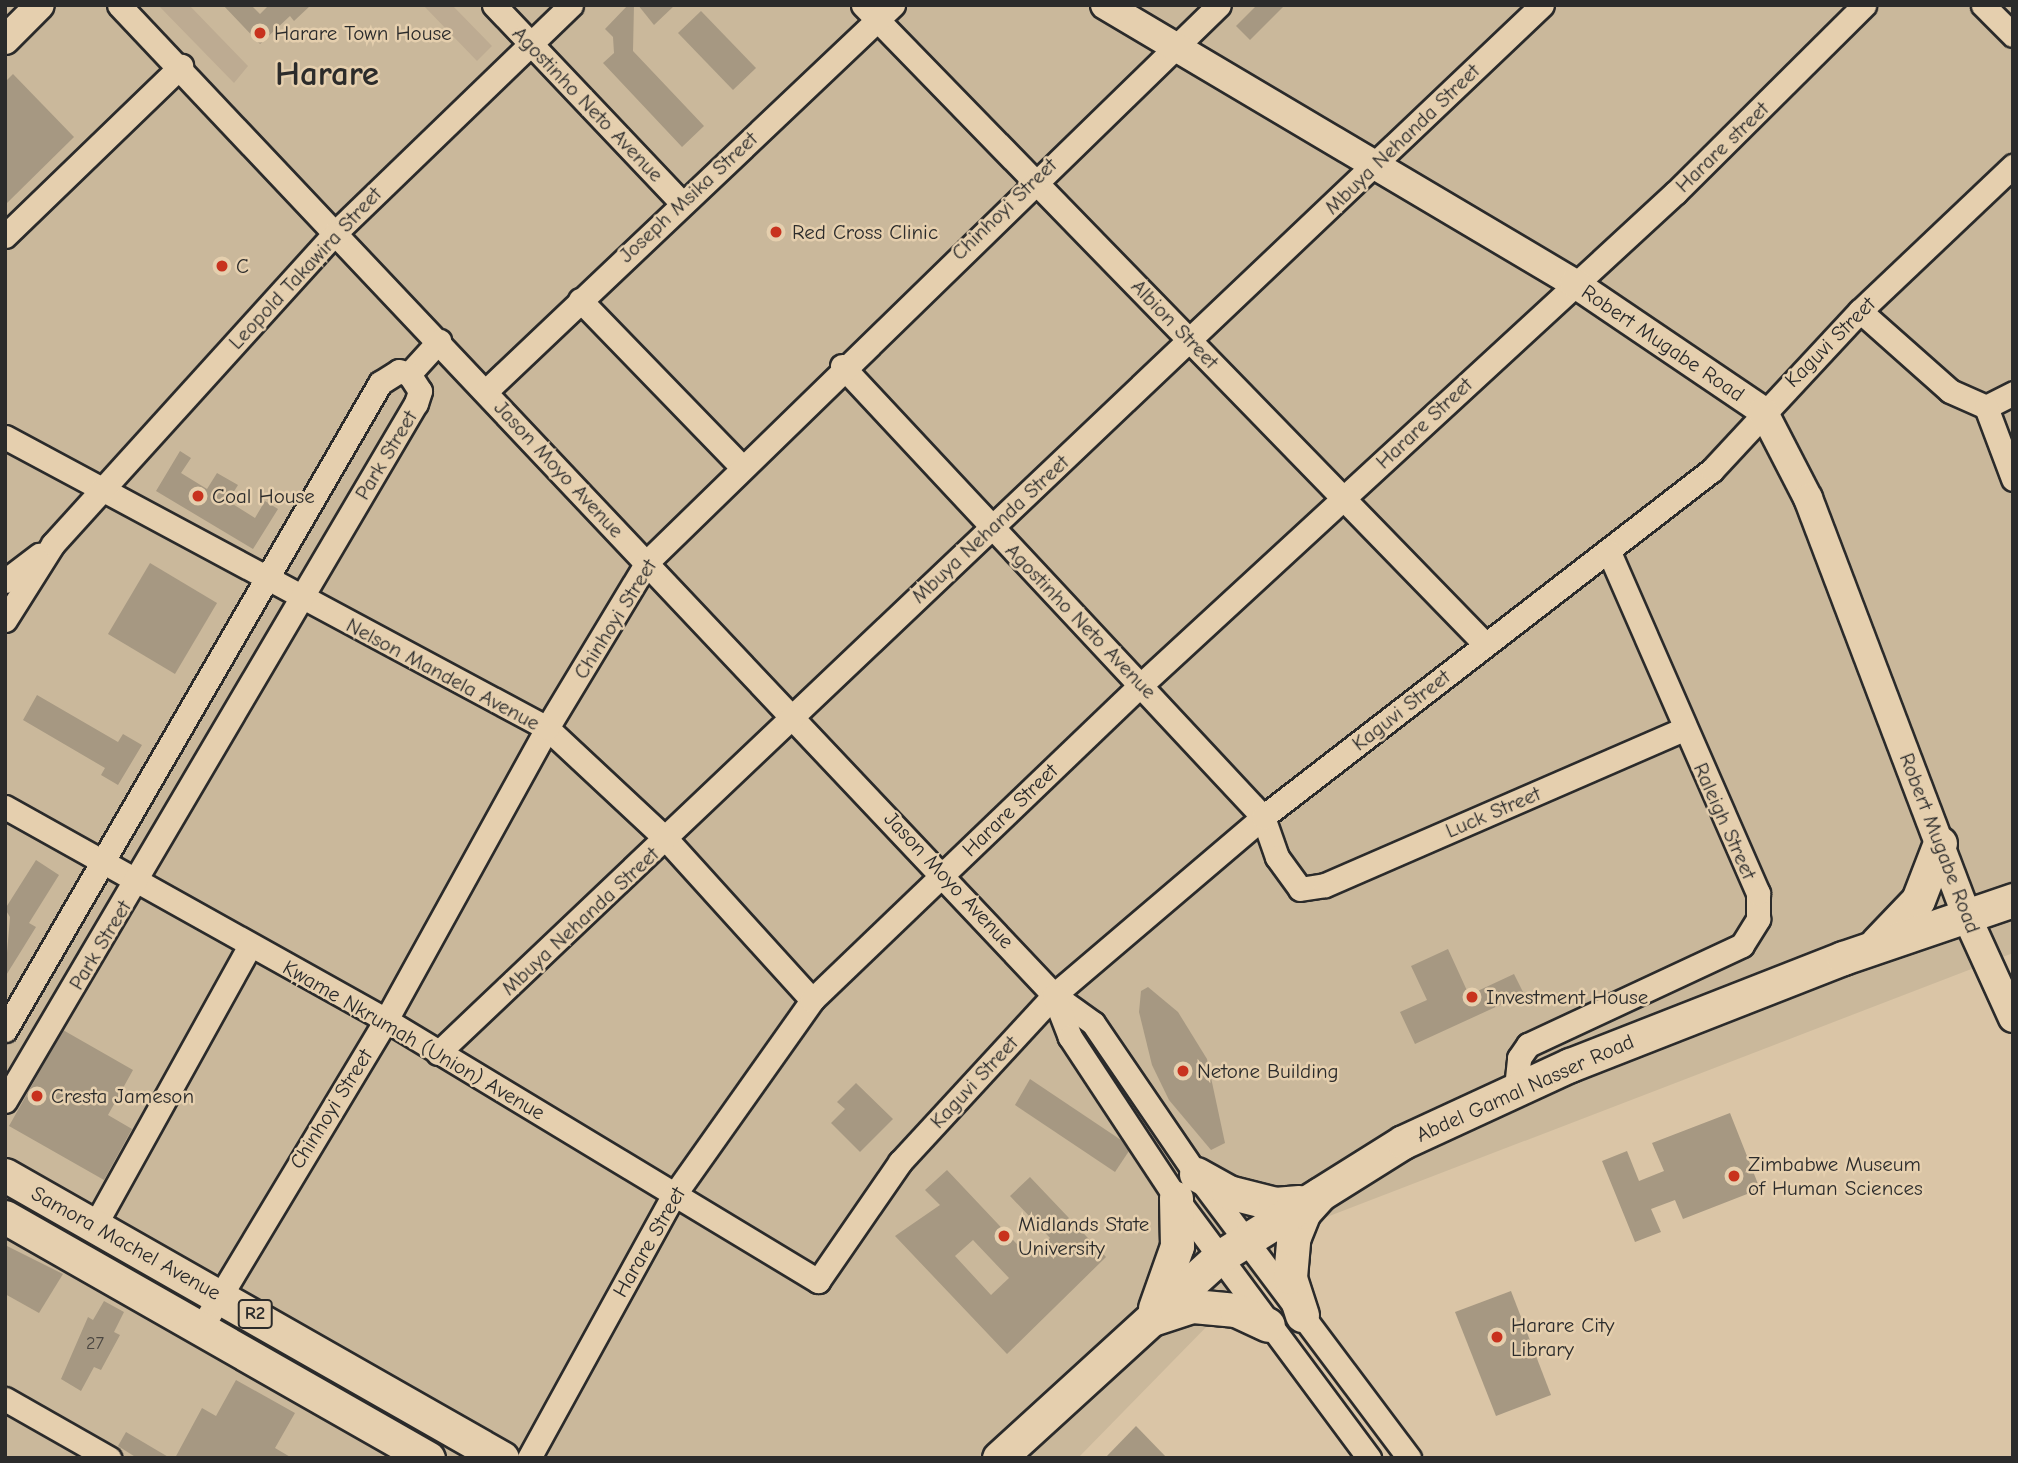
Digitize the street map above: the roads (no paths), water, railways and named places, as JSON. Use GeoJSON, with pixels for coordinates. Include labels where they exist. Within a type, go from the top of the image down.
{"type":"FeatureCollection","features":[{"type":"Feature","properties":{"kind":"highway"},"geometry":{"type":"LineString","coordinates":[[1873,947],[1918,901],[1940,843]]}},
{"type":"Feature","properties":{"kind":"highway","name":"Abdel Gamal Nasser Road"},"geometry":{"type":"LineString","coordinates":[[999,1458],[1218,1258],[1313,1195],[1516,1088],[1873,947],[2013,900]]}},
{"type":"Feature","properties":{"kind":"highway","name":"Samora Machel Avenue"},"geometry":{"type":"LineString","coordinates":[[5,1175],[220,1295],[502,1458]]}},
{"type":"Feature","properties":{"kind":"highway"},"geometry":{"type":"LineString","coordinates":[[1149,1320],[1177,1246],[1186,1186],[1228,1192],[1275,1204],[1313,1195]]}},
{"type":"Feature","properties":{"kind":"highway"},"geometry":{"type":"LineString","coordinates":[[1302,1315],[1290,1277],[1293,1240],[1313,1195]]}},
{"type":"Feature","properties":{"kind":"highway","name":"Samora Machel Avenue"},"geometry":{"type":"LineString","coordinates":[[5,1217],[428,1458]]}},
{"type":"Feature","properties":{"kind":"highway"},"geometry":{"type":"LineString","coordinates":[[1149,1320],[1193,1306],[1236,1310],[1269,1325]]}},
{"type":"Feature","properties":{"kind":"main road"},"geometry":{"type":"LineString","coordinates":[[5,40],[40,5]]}},
{"type":"Feature","properties":{"kind":"main road","name":"Robert Mugabe Road"},"geometry":{"type":"LineString","coordinates":[[1105,5],[1374,167],[1574,283],[1762,411],[1808,498],[1966,915],[2013,1018]]}},
{"type":"Feature","properties":{"kind":"street","name":"Jason Moyo Avenue"},"geometry":{"type":"LineString","coordinates":[[120,5],[337,231],[1054,995],[1093,1023],[1186,1186],[1218,1258],[1369,1458]]}},
{"type":"Feature","properties":{"kind":"street","name":"Agostinho Neto Avenue"},"geometry":{"type":"LineString","coordinates":[[494,5],[681,202]]}},
{"type":"Feature","properties":{"kind":"street","name":"Leopold Takawira Street"},"geometry":{"type":"LineString","coordinates":[[5,620],[53,544],[337,231],[571,5]]}},
{"type":"Feature","properties":{"kind":"street","name":"Chinhoyi Street"},"geometry":{"type":"LineString","coordinates":[[201,1328],[386,1020],[547,729],[646,562],[842,366],[1219,5]]}},
{"type":"Feature","properties":{"kind":"street","name":"Mbuya Nehanda Street"},"geometry":{"type":"LineString","coordinates":[[438,1053],[667,840],[792,716],[1542,5]]}},
{"type":"Feature","properties":{"kind":"street","name":"Harare street"},"geometry":{"type":"LineString","coordinates":[[1574,283],[1676,192],[1864,5]]}},
{"type":"Feature","properties":{"kind":"street"},"geometry":{"type":"LineString","coordinates":[[1983,5],[2013,35]]}},
{"type":"Feature","properties":{"kind":"street","name":"Albion Street"},"geometry":{"type":"LineString","coordinates":[[878,10],[1189,341],[1346,496],[1485,644]]}},
{"type":"Feature","properties":{"kind":"street","name":"Joseph Msika Street"},"geometry":{"type":"LineString","coordinates":[[485,391],[878,10]]}},
{"type":"Feature","properties":{"kind":"street"},"geometry":{"type":"LineString","coordinates":[[5,236],[181,66]]}},
{"type":"Feature","properties":{"kind":"street","name":"Kaguvi Street"},"geometry":{"type":"LineString","coordinates":[[818,1281],[901,1162],[1054,995],[1263,817],[1712,470],[1762,411],[1860,311],[2013,166]]}},
{"type":"Feature","properties":{"kind":"street","name":"Harare Street"},"geometry":{"type":"LineString","coordinates":[[529,1458],[672,1198],[812,1000],[1142,684],[1574,283]]}},
{"type":"Feature","properties":{"kind":"street"},"geometry":{"type":"LineString","coordinates":[[580,300],[742,467]]}},
{"type":"Feature","properties":{"kind":"street"},"geometry":{"type":"LineString","coordinates":[[1860,311],[1950,391],[1986,407],[2013,479]]}},
{"type":"Feature","properties":{"kind":"street"},"geometry":{"type":"LineString","coordinates":[[410,374],[439,341]]}},
{"type":"Feature","properties":{"kind":"street","name":"Agostinho Neto Avenue"},"geometry":{"type":"LineString","coordinates":[[842,366],[991,528],[1142,684],[1263,817],[1277,857],[1300,889]]}},
{"type":"Feature","properties":{"kind":"street","name":"Park Street"},"geometry":{"type":"LineString","coordinates":[[5,1030],[268,583],[380,383],[399,371],[410,374],[420,391],[416,403],[138,883],[5,1101]]}},
{"type":"Feature","properties":{"kind":"street"},"geometry":{"type":"LineString","coordinates":[[1986,407],[2013,393]]}},
{"type":"Feature","properties":{"kind":"street","name":"Nelson Mandela Avenue"},"geometry":{"type":"LineString","coordinates":[[5,437],[268,583],[547,729],[667,840],[812,1000]]}},
{"type":"Feature","properties":{"kind":"street","name":"Leopold Takawira Street"},"geometry":{"type":"LineString","coordinates":[[5,581],[53,544]]}},
{"type":"Feature","properties":{"kind":"street","name":"Raleigh Street"},"geometry":{"type":"LineString","coordinates":[[1516,1088],[1519,1058],[1528,1045],[1705,965],[1752,935],[1758,893],[1684,729],[1609,552]]}},
{"type":"Feature","properties":{"kind":"street","name":"Luck Street"},"geometry":{"type":"LineString","coordinates":[[1300,889],[1325,885],[1684,729]]}},
{"type":"Feature","properties":{"kind":"street","name":"Kwame Nkrumah (Union) Avenue"},"geometry":{"type":"LineString","coordinates":[[5,807],[104,865],[386,1020],[672,1198],[818,1281]]}},
{"type":"Feature","properties":{"kind":"street"},"geometry":{"type":"LineString","coordinates":[[95,1225],[250,945]]}},
{"type":"Feature","properties":{"kind":"street","name":"Jason Moyo Avenue"},"geometry":{"type":"LineString","coordinates":[[1054,995],[1070,1037],[1186,1186],[1245,1238],[1409,1458]]}},
{"type":"Feature","properties":{"kind":"street"},"geometry":{"type":"LineString","coordinates":[[5,1399],[110,1458]]}},
{"type":"Feature","properties":{"kind":"place","name":"Harare Town House"},"geometry":{"type":"Point","coordinates":[260,33]}},
{"type":"Feature","properties":{"kind":"place","name":"Red Cross Clinic"},"geometry":{"type":"Point","coordinates":[776,232]}},
{"type":"Feature","properties":{"kind":"place","name":"C"},"geometry":{"type":"Point","coordinates":[222,266]}},
{"type":"Feature","properties":{"kind":"place","name":"Coal House"},"geometry":{"type":"Point","coordinates":[198,496]}},
{"type":"Feature","properties":{"kind":"place","name":"Investment House"},"geometry":{"type":"Point","coordinates":[1472,997]}},
{"type":"Feature","properties":{"kind":"place","name":"Netone Building"},"geometry":{"type":"Point","coordinates":[1183,1071]}},
{"type":"Feature","properties":{"kind":"place","name":"Cresta Jameson"},"geometry":{"type":"Point","coordinates":[37,1096]}},
{"type":"Feature","properties":{"kind":"place","name":"Zimbabwe Museum of Human Sciences"},"geometry":{"type":"Point","coordinates":[1734,1176]}},
{"type":"Feature","properties":{"kind":"place","name":"Midlands State University"},"geometry":{"type":"Point","coordinates":[1004,1236]}},
{"type":"Feature","properties":{"kind":"place","name":"Harare City Library"},"geometry":{"type":"Point","coordinates":[1497,1337]}},
{"type":"Feature","properties":{"kind":"district","name":"Harare"},"geometry":{"type":"Point","coordinates":[327,74]}}]}
